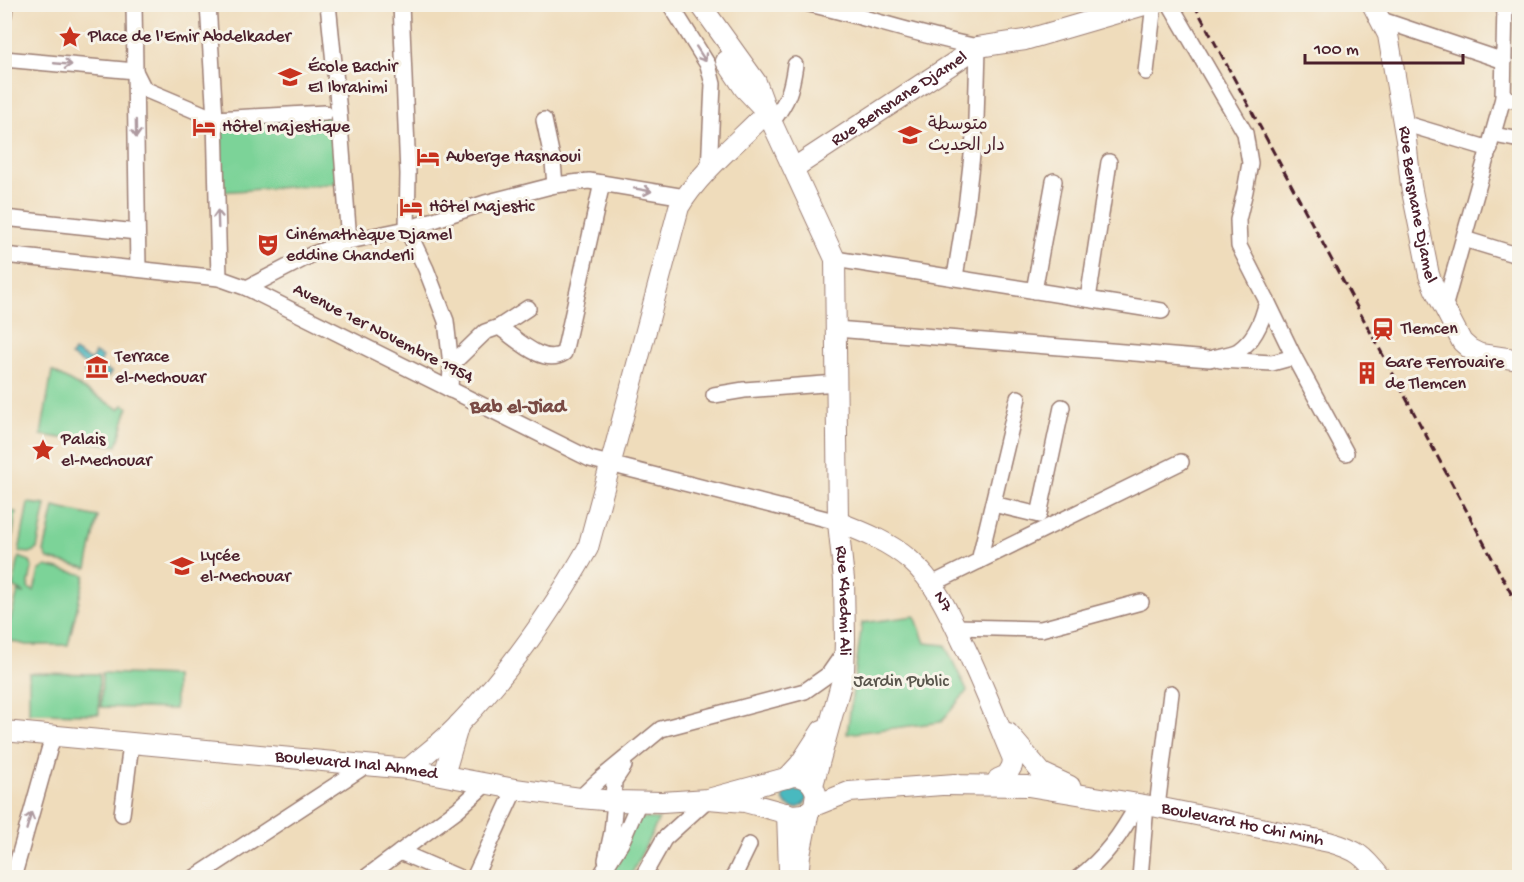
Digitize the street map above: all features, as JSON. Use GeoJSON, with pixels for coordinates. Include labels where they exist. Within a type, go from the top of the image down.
{"type":"FeatureCollection","features":[{"type":"Feature","properties":{"kind":"main road"},"geometry":{"type":"LineString","coordinates":[[688,4],[744,88],[770,117]]}},
{"type":"Feature","properties":{"kind":"main road"},"geometry":{"type":"LineString","coordinates":[[700,4],[756,82],[835,259]]}},
{"type":"Feature","properties":{"kind":"main road","name":"Rue Bensnane Djamel"},"geometry":{"type":"LineString","coordinates":[[794,168],[978,47],[1025,40],[1100,11],[1148,4]]}},
{"type":"Feature","properties":{"kind":"main road","name":"Rue Bensnane Djamel"},"geometry":{"type":"LineString","coordinates":[[1375,11],[1388,35],[1411,186],[1429,275],[1462,342],[1470,350],[1480,354],[1520,360]]}},
{"type":"Feature","properties":{"kind":"main road"},"geometry":{"type":"LineString","coordinates":[[408,769],[459,724],[520,654],[560,597],[588,548],[679,207],[708,171],[770,117]]}},
{"type":"Feature","properties":{"kind":"main road","name":"Rue Khedmi Ali"},"geometry":{"type":"LineString","coordinates":[[798,878],[800,855],[813,797],[844,673],[843,580],[838,522],[835,259]]}},
{"type":"Feature","properties":{"kind":"main road","name":"N7"},"geometry":{"type":"LineString","coordinates":[[838,522],[879,539],[910,560],[932,584],[956,627],[999,724]]}},
{"type":"Feature","properties":{"kind":"main road","name":"Rue Khedmi Ali"},"geometry":{"type":"LineString","coordinates":[[786,779],[800,764],[833,713]]}},
{"type":"Feature","properties":{"kind":"main road"},"geometry":{"type":"LineString","coordinates":[[444,775],[459,724]]}},
{"type":"Feature","properties":{"kind":"main road"},"geometry":{"type":"LineString","coordinates":[[998,779],[1007,775],[1013,759],[999,724]]}},
{"type":"Feature","properties":{"kind":"main road"},"geometry":{"type":"LineString","coordinates":[[999,724],[1026,768],[1028,783]]}},
{"type":"Feature","properties":{"kind":"main road"},"geometry":{"type":"LineString","coordinates":[[999,724],[1042,773],[1092,796]]}},
{"type":"Feature","properties":{"kind":"main road","name":"Boulevard Inal Ahmed"},"geometry":{"type":"LineString","coordinates":[[4,730],[132,744],[368,764],[580,798],[639,802],[708,799]]}},
{"type":"Feature","properties":{"kind":"main road"},"geometry":{"type":"LineString","coordinates":[[708,799],[799,776],[809,780],[813,797]]}},
{"type":"Feature","properties":{"kind":"main road"},"geometry":{"type":"LineString","coordinates":[[786,779],[776,796],[780,808],[786,813],[789,878]]}},
{"type":"Feature","properties":{"kind":"main road"},"geometry":{"type":"LineString","coordinates":[[708,799],[745,802],[798,816],[813,797],[998,779],[1092,796]]}},
{"type":"Feature","properties":{"kind":"main road"},"geometry":{"type":"LineString","coordinates":[[942,785],[1028,783]]}},
{"type":"Feature","properties":{"kind":"main road","name":"Boulevard Ho Chi Minh"},"geometry":{"type":"LineString","coordinates":[[1092,796],[1349,848],[1365,857],[1381,878]]}},
{"type":"Feature","properties":{"kind":"street"},"geometry":{"type":"LineString","coordinates":[[4,15],[6,4]]}},
{"type":"Feature","properties":{"kind":"street"},"geometry":{"type":"LineString","coordinates":[[135,4],[138,269]]}},
{"type":"Feature","properties":{"kind":"street"},"geometry":{"type":"LineString","coordinates":[[208,4],[215,119],[219,278]]}},
{"type":"Feature","properties":{"kind":"street"},"geometry":{"type":"LineString","coordinates":[[328,4],[350,241]]}},
{"type":"Feature","properties":{"kind":"street"},"geometry":{"type":"LineString","coordinates":[[401,4],[408,174],[407,229],[426,269],[446,321],[452,365],[450,390]]}},
{"type":"Feature","properties":{"kind":"street"},"geometry":{"type":"LineString","coordinates":[[670,4],[708,65],[713,84],[708,171]]}},
{"type":"Feature","properties":{"kind":"street"},"geometry":{"type":"LineString","coordinates":[[809,4],[846,9],[942,40],[978,47],[976,120],[955,277]]}},
{"type":"Feature","properties":{"kind":"street"},"geometry":{"type":"LineString","coordinates":[[1146,72],[1154,4]]}},
{"type":"Feature","properties":{"kind":"street"},"geometry":{"type":"LineString","coordinates":[[1170,4],[1245,133],[1250,162],[1238,220],[1239,246],[1294,357],[1346,453]]}},
{"type":"Feature","properties":{"kind":"street"},"geometry":{"type":"LineString","coordinates":[[1444,308],[1503,99],[1509,56],[1505,4]]}},
{"type":"Feature","properties":{"kind":"street"},"geometry":{"type":"LineString","coordinates":[[1375,11],[1509,56]]}},
{"type":"Feature","properties":{"kind":"street"},"geometry":{"type":"LineString","coordinates":[[4,59],[135,71]]}},
{"type":"Feature","properties":{"kind":"street"},"geometry":{"type":"LineString","coordinates":[[770,117],[786,102],[792,90],[795,65]]}},
{"type":"Feature","properties":{"kind":"street"},"geometry":{"type":"LineString","coordinates":[[135,71],[144,89],[215,119],[325,113]]}},
{"type":"Feature","properties":{"kind":"street"},"geometry":{"type":"LineString","coordinates":[[1503,99],[1520,101]]}},
{"type":"Feature","properties":{"kind":"street"},"geometry":{"type":"LineString","coordinates":[[544,120],[553,162],[555,185]]}},
{"type":"Feature","properties":{"kind":"street"},"geometry":{"type":"LineString","coordinates":[[1403,123],[1492,142],[1520,140]]}},
{"type":"Feature","properties":{"kind":"street"},"geometry":{"type":"LineString","coordinates":[[1088,298],[1109,162]]}},
{"type":"Feature","properties":{"kind":"street"},"geometry":{"type":"LineString","coordinates":[[247,288],[311,255],[350,241],[407,229],[485,203],[555,185],[589,181],[685,197]]}},
{"type":"Feature","properties":{"kind":"street"},"geometry":{"type":"LineString","coordinates":[[1034,291],[1054,181]]}},
{"type":"Feature","properties":{"kind":"street"},"geometry":{"type":"LineString","coordinates":[[500,327],[535,352],[545,356],[560,356],[564,353],[602,183]]}},
{"type":"Feature","properties":{"kind":"street"},"geometry":{"type":"LineString","coordinates":[[4,218],[137,232]]}},
{"type":"Feature","properties":{"kind":"street"},"geometry":{"type":"LineString","coordinates":[[1464,239],[1520,256]]}},
{"type":"Feature","properties":{"kind":"street","name":"Avenue 1er Novembre 1954"},"geometry":{"type":"LineString","coordinates":[[4,255],[219,278],[247,288],[590,459],[838,522]]}},
{"type":"Feature","properties":{"kind":"street"},"geometry":{"type":"LineString","coordinates":[[835,259],[1162,311]]}},
{"type":"Feature","properties":{"kind":"street"},"geometry":{"type":"LineString","coordinates":[[1210,359],[1237,351],[1245,344],[1262,322],[1267,301]]}},
{"type":"Feature","properties":{"kind":"street"},"geometry":{"type":"LineString","coordinates":[[452,365],[485,332],[500,327],[528,308]]}},
{"type":"Feature","properties":{"kind":"street"},"geometry":{"type":"LineString","coordinates":[[836,329],[1272,363],[1294,357]]}},
{"type":"Feature","properties":{"kind":"street"},"geometry":{"type":"LineString","coordinates":[[714,395],[736,390],[837,383]]}},
{"type":"Feature","properties":{"kind":"street"},"geometry":{"type":"LineString","coordinates":[[979,561],[1018,398]]}},
{"type":"Feature","properties":{"kind":"street"},"geometry":{"type":"LineString","coordinates":[[1042,522],[1062,407]]}},
{"type":"Feature","properties":{"kind":"street"},"geometry":{"type":"LineString","coordinates":[[932,584],[979,561],[1042,522],[1181,462]]}},
{"type":"Feature","properties":{"kind":"street"},"geometry":{"type":"LineString","coordinates":[[993,504],[1042,522]]}},
{"type":"Feature","properties":{"kind":"street"},"geometry":{"type":"LineString","coordinates":[[956,627],[1041,629],[1141,602]]}},
{"type":"Feature","properties":{"kind":"street"},"geometry":{"type":"LineString","coordinates":[[580,798],[661,729],[804,691],[829,674],[845,651]]}},
{"type":"Feature","properties":{"kind":"street"},"geometry":{"type":"LineString","coordinates":[[1140,878],[1147,806],[1171,693]]}},
{"type":"Feature","properties":{"kind":"street"},"geometry":{"type":"LineString","coordinates":[[13,878],[53,736]]}},
{"type":"Feature","properties":{"kind":"street"},"geometry":{"type":"LineString","coordinates":[[122,814],[132,744]]}},
{"type":"Feature","properties":{"kind":"street"},"geometry":{"type":"LineString","coordinates":[[601,873],[610,841],[613,787],[616,777],[633,754]]}},
{"type":"Feature","properties":{"kind":"street"},"geometry":{"type":"LineString","coordinates":[[194,878],[368,764]]}},
{"type":"Feature","properties":{"kind":"street"},"geometry":{"type":"LineString","coordinates":[[365,878],[458,809],[486,784]]}},
{"type":"Feature","properties":{"kind":"street"},"geometry":{"type":"LineString","coordinates":[[474,878],[515,789]]}},
{"type":"Feature","properties":{"kind":"street"},"geometry":{"type":"LineString","coordinates":[[642,878],[664,839],[708,799]]}},
{"type":"Feature","properties":{"kind":"street"},"geometry":{"type":"LineString","coordinates":[[601,873],[621,843],[639,802]]}},
{"type":"Feature","properties":{"kind":"street"},"geometry":{"type":"LineString","coordinates":[[1078,878],[1112,846],[1147,806]]}},
{"type":"Feature","properties":{"kind":"street"},"geometry":{"type":"LineString","coordinates":[[733,878],[749,845]]}},
{"type":"Feature","properties":{"kind":"street"},"geometry":{"type":"LineString","coordinates":[[400,852],[460,878]]}},
{"type":"Feature","properties":{"kind":"green space"},"geometry":{"type":"Polygon","coordinates":[[[338,108],[344,183],[221,192],[216,115],[338,108]]]}},
{"type":"Feature","properties":{"kind":"green space"},"geometry":{"type":"Polygon","coordinates":[[[52,371],[119,409],[123,405],[128,407],[117,446],[41,435],[52,371]]]}},
{"type":"Feature","properties":{"kind":"green space"},"geometry":{"type":"Polygon","coordinates":[[[28,503],[46,505],[37,549],[30,553],[19,552],[28,503]]]}},
{"type":"Feature","properties":{"kind":"green space"},"geometry":{"type":"Polygon","coordinates":[[[54,507],[98,517],[87,568],[48,559],[44,552],[54,507]]]}},
{"type":"Feature","properties":{"kind":"green space"},"geometry":{"type":"Polygon","coordinates":[[[5,510],[16,512],[6,583],[4,583],[5,510]]]}},
{"type":"Feature","properties":{"kind":"green space"},"geometry":{"type":"Polygon","coordinates":[[[19,557],[30,561],[32,567],[28,588],[34,591],[39,571],[46,566],[85,575],[68,645],[26,645],[11,641],[7,632],[18,592],[25,593],[13,587],[19,557]]]}},
{"type":"Feature","properties":{"kind":"green space","name":"Jardin Public"},"geometry":{"type":"Polygon","coordinates":[[[915,616],[925,643],[945,645],[967,691],[941,722],[847,734],[862,623],[915,616]]]}},
{"type":"Feature","properties":{"kind":"green space"},"geometry":{"type":"Polygon","coordinates":[[[29,673],[99,674],[99,714],[29,713],[29,673]]]}},
{"type":"Feature","properties":{"kind":"green space"},"geometry":{"type":"Polygon","coordinates":[[[102,673],[175,676],[175,709],[101,707],[102,673]]]}},
{"type":"Feature","properties":{"kind":"green space"},"geometry":{"type":"Polygon","coordinates":[[[635,818],[659,819],[630,877],[606,878],[635,818]]]}},
{"type":"Feature","properties":{"kind":"water"},"geometry":{"type":"Polygon","coordinates":[[[74,351],[91,361],[95,353],[103,357],[99,365],[111,372],[108,377],[96,371],[92,377],[84,373],[88,366],[71,356],[74,351]]]}},
{"type":"Feature","properties":{"kind":"water"},"geometry":{"type":"Polygon","coordinates":[[[795,784],[803,788],[807,796],[803,804],[795,808],[787,804],[783,796],[787,788],[795,784]]]}},
{"type":"Feature","properties":{"kind":"railway"},"geometry":{"type":"LineString","coordinates":[[1194,4],[1520,610]]}},
{"type":"Feature","properties":{"kind":"place","name":"Place de l'Emir Abdelkader"},"geometry":{"type":"Point","coordinates":[70,37]}},
{"type":"Feature","properties":{"kind":"place","name":"École Bachir El Ibrahimi"},"geometry":{"type":"Point","coordinates":[290,77]}},
{"type":"Feature","properties":{"kind":"place","name":"Hôtel majestique"},"geometry":{"type":"Point","coordinates":[204,127]}},
{"type":"Feature","properties":{"kind":"place","name":"متوسطة دار الحديث"},"geometry":{"type":"Point","coordinates":[910,135]}},
{"type":"Feature","properties":{"kind":"place","name":"Auberge Hasnaoui"},"geometry":{"type":"Point","coordinates":[428,157]}},
{"type":"Feature","properties":{"kind":"place","name":"Hôtel Majestic"},"geometry":{"type":"Point","coordinates":[411,207]}},
{"type":"Feature","properties":{"kind":"place","name":"Cinémathèque Djamel eddine Chanderli"},"geometry":{"type":"Point","coordinates":[268,245]}},
{"type":"Feature","properties":{"kind":"place","name":"Tlemcen"},"geometry":{"type":"Point","coordinates":[1383,329]}},
{"type":"Feature","properties":{"kind":"place","name":"Terrace el-Mechouar"},"geometry":{"type":"Point","coordinates":[97,367]}},
{"type":"Feature","properties":{"kind":"place","name":"Gare Ferrovaire de Tlemcen"},"geometry":{"type":"Point","coordinates":[1367,373]}},
{"type":"Feature","properties":{"kind":"place","name":"Palais el-Mechouar"},"geometry":{"type":"Point","coordinates":[43,450]}},
{"type":"Feature","properties":{"kind":"place","name":"Lycée el-Mechouar"},"geometry":{"type":"Point","coordinates":[182,566]}},
{"type":"Feature","properties":{"kind":"district","name":"Bab el-Jiad"},"geometry":{"type":"Point","coordinates":[518,408]}}]}
